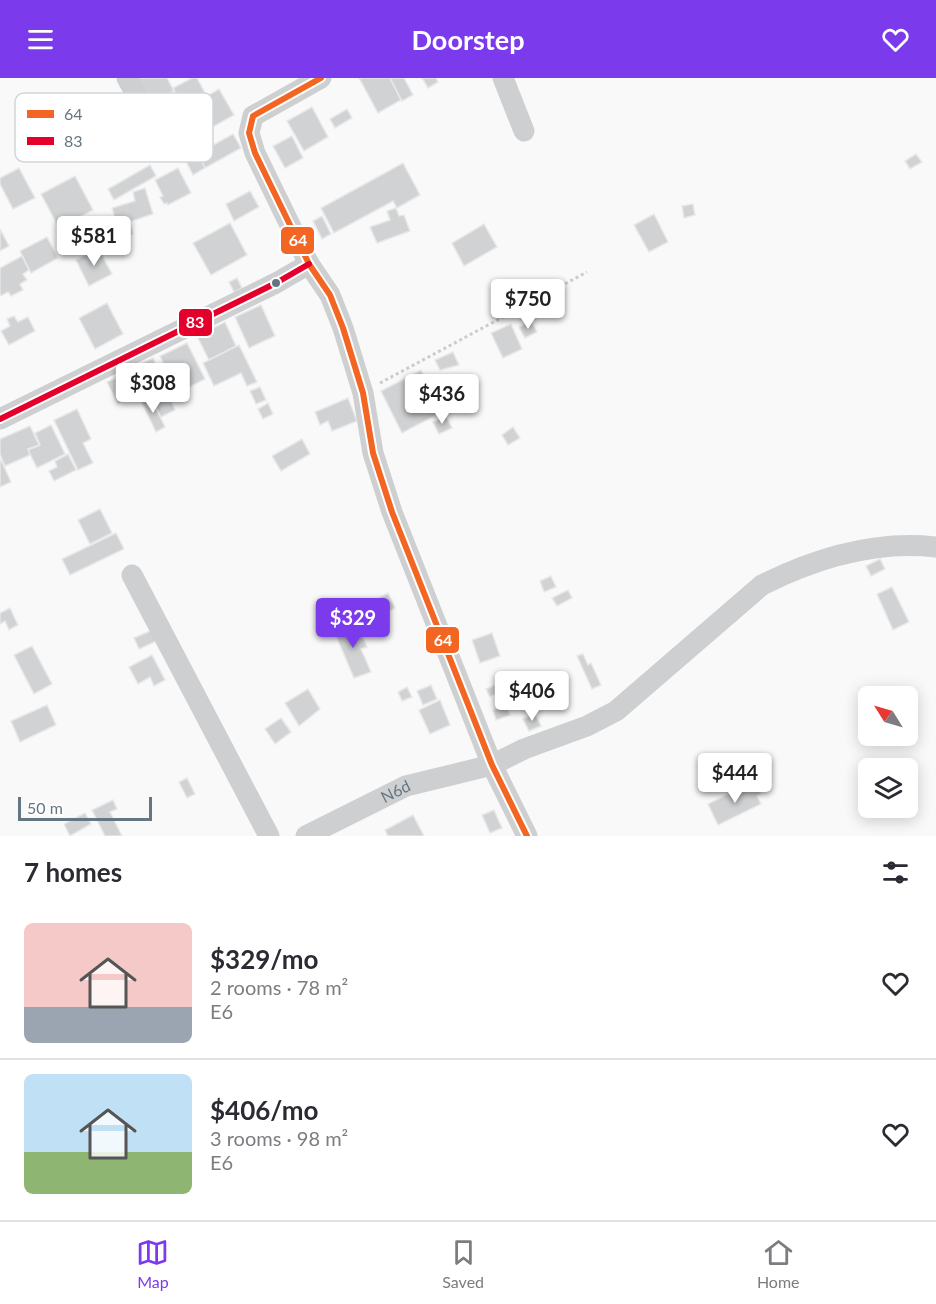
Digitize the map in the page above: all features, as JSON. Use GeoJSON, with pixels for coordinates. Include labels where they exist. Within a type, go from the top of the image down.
{"type":"FeatureCollection","features":[{"type":"Feature","properties":{"kind":"street"},"geometry":{"type":"LineString","coordinates":[[321,78],[253,116],[249,123],[249,133],[255,153],[309,264],[330,295],[343,327],[363,393],[373,453],[392,512],[492,765],[527,836]]}},
{"type":"Feature","properties":{"kind":"street"},"geometry":{"type":"LineString","coordinates":[[503,78],[524,131]]}},
{"type":"Feature","properties":{"kind":"street"},"geometry":{"type":"LineString","coordinates":[[0,419],[276,283],[309,264]]}},
{"type":"Feature","properties":{"kind":"street","name":"N6d"},"geometry":{"type":"LineString","coordinates":[[306,836],[406,786],[492,765],[524,749],[587,726],[616,711],[762,585],[784,574],[813,561],[862,550],[912,544],[936,547]]}},
{"type":"Feature","properties":{"kind":"street"},"geometry":{"type":"LineString","coordinates":[[132,575],[269,836]]}},
{"type":"Feature","properties":{"kind":"path"},"geometry":{"type":"LineString","coordinates":[[363,393],[587,272]]}},
{"type":"Feature","properties":{"kind":"building"},"geometry":{"type":"Polygon","coordinates":[[[138,78],[167,78],[174,91],[170,93],[146,93],[138,78]]]}},
{"type":"Feature","properties":{"kind":"building"},"geometry":{"type":"Polygon","coordinates":[[[192,78],[197,78],[205,93],[176,93],[173,88],[192,78]]]}},
{"type":"Feature","properties":{"kind":"building"},"geometry":{"type":"Polygon","coordinates":[[[359,78],[390,78],[401,100],[378,113],[359,78]]]}},
{"type":"Feature","properties":{"kind":"building"},"geometry":{"type":"Polygon","coordinates":[[[390,78],[404,78],[413,95],[402,101],[390,78]]]}},
{"type":"Feature","properties":{"kind":"building"},"geometry":{"type":"Polygon","coordinates":[[[422,78],[436,78],[438,82],[428,88],[422,78]]]}},
{"type":"Feature","properties":{"kind":"building"},"geometry":{"type":"Polygon","coordinates":[[[219,89],[234,115],[213,127],[213,93],[219,89]]]}},
{"type":"Feature","properties":{"kind":"building"},"geometry":{"type":"Polygon","coordinates":[[[312,107],[328,137],[304,151],[287,121],[312,107]]]}},
{"type":"Feature","properties":{"kind":"building"},"geometry":{"type":"Polygon","coordinates":[[[347,109],[352,118],[335,128],[330,119],[347,109]]]}},
{"type":"Feature","properties":{"kind":"building"},"geometry":{"type":"Polygon","coordinates":[[[233,134],[241,148],[205,168],[202,162],[213,162],[213,145],[233,134]]]}},
{"type":"Feature","properties":{"kind":"building"},"geometry":{"type":"Polygon","coordinates":[[[292,136],[303,158],[285,168],[273,146],[292,136]]]}},
{"type":"Feature","properties":{"kind":"building"},"geometry":{"type":"Polygon","coordinates":[[[916,154],[922,162],[910,169],[905,161],[916,154]]]}},
{"type":"Feature","properties":{"kind":"building"},"geometry":{"type":"Polygon","coordinates":[[[186,162],[202,162],[205,168],[193,175],[186,162]]]}},
{"type":"Feature","properties":{"kind":"building"},"geometry":{"type":"Polygon","coordinates":[[[403,163],[420,195],[397,208],[393,201],[334,233],[321,208],[403,163]]]}},
{"type":"Feature","properties":{"kind":"building"},"geometry":{"type":"Polygon","coordinates":[[[150,165],[156,176],[114,200],[108,189],[150,165]]]}},
{"type":"Feature","properties":{"kind":"building"},"geometry":{"type":"Polygon","coordinates":[[[19,168],[35,198],[13,209],[0,184],[0,178],[19,168]]]}},
{"type":"Feature","properties":{"kind":"building"},"geometry":{"type":"Polygon","coordinates":[[[178,168],[191,193],[168,205],[164,204],[160,197],[163,196],[155,180],[178,168]]]}},
{"type":"Feature","properties":{"kind":"building"},"geometry":{"type":"Polygon","coordinates":[[[75,176],[93,210],[59,228],[41,194],[75,176]]]}},
{"type":"Feature","properties":{"kind":"building"},"geometry":{"type":"Polygon","coordinates":[[[145,188],[153,214],[129,222],[133,234],[121,238],[112,208],[135,201],[133,192],[145,188]]]}},
{"type":"Feature","properties":{"kind":"building"},"geometry":{"type":"Polygon","coordinates":[[[250,191],[259,207],[234,221],[226,204],[250,191]]]}},
{"type":"Feature","properties":{"kind":"building"},"geometry":{"type":"Polygon","coordinates":[[[693,204],[695,215],[684,218],[682,206],[693,204]]]}},
{"type":"Feature","properties":{"kind":"building"},"geometry":{"type":"Polygon","coordinates":[[[396,208],[399,216],[404,215],[410,231],[377,243],[370,227],[390,220],[387,211],[396,208]]]}},
{"type":"Feature","properties":{"kind":"building"},"geometry":{"type":"Polygon","coordinates":[[[654,214],[668,242],[649,252],[634,225],[654,214]]]}},
{"type":"Feature","properties":{"kind":"building"},"geometry":{"type":"Polygon","coordinates":[[[322,216],[331,234],[322,239],[313,221],[322,216]]]}},
{"type":"Feature","properties":{"kind":"building"},"geometry":{"type":"Polygon","coordinates":[[[230,223],[247,255],[211,275],[193,243],[230,223]]]}},
{"type":"Feature","properties":{"kind":"building"},"geometry":{"type":"Polygon","coordinates":[[[484,224],[497,247],[464,266],[452,243],[484,224]]]}},
{"type":"Feature","properties":{"kind":"building"},"geometry":{"type":"Polygon","coordinates":[[[0,229],[9,246],[0,251],[0,229]]]}},
{"type":"Feature","properties":{"kind":"building"},"geometry":{"type":"Polygon","coordinates":[[[47,237],[58,258],[31,273],[20,251],[47,237]]]}},
{"type":"Feature","properties":{"kind":"building"},"geometry":{"type":"Polygon","coordinates":[[[98,248],[112,274],[89,286],[76,260],[98,248]]]}},
{"type":"Feature","properties":{"kind":"building"},"geometry":{"type":"Polygon","coordinates":[[[22,256],[29,270],[23,274],[27,280],[20,284],[23,290],[11,296],[8,292],[0,296],[0,268],[22,256]]]}},
{"type":"Feature","properties":{"kind":"building"},"geometry":{"type":"Polygon","coordinates":[[[237,278],[242,288],[234,292],[229,282],[237,278]]]}},
{"type":"Feature","properties":{"kind":"building"},"geometry":{"type":"Polygon","coordinates":[[[107,303],[123,334],[95,349],[79,318],[107,303]]]}},
{"type":"Feature","properties":{"kind":"building"},"geometry":{"type":"Polygon","coordinates":[[[261,305],[275,336],[249,348],[235,317],[261,305]]]}},
{"type":"Feature","properties":{"kind":"building"},"geometry":{"type":"Polygon","coordinates":[[[14,316],[18,322],[28,317],[35,331],[9,345],[1,331],[10,326],[7,319],[14,316]]]}},
{"type":"Feature","properties":{"kind":"building"},"geometry":{"type":"Polygon","coordinates":[[[531,321],[537,332],[525,338],[519,327],[531,321]]]}},
{"type":"Feature","properties":{"kind":"building"},"geometry":{"type":"Polygon","coordinates":[[[225,322],[236,346],[209,360],[197,336],[225,322]]]}},
{"type":"Feature","properties":{"kind":"building"},"geometry":{"type":"Polygon","coordinates":[[[511,324],[522,349],[503,358],[491,333],[511,324]]]}},
{"type":"Feature","properties":{"kind":"building"},"geometry":{"type":"Polygon","coordinates":[[[187,343],[205,379],[178,393],[160,356],[187,343]]]}},
{"type":"Feature","properties":{"kind":"building"},"geometry":{"type":"Polygon","coordinates":[[[239,345],[257,382],[247,386],[241,373],[214,386],[203,363],[239,345]]]}},
{"type":"Feature","properties":{"kind":"building"},"geometry":{"type":"Polygon","coordinates":[[[453,352],[459,365],[440,370],[435,360],[453,352]]]}},
{"type":"Feature","properties":{"kind":"building"},"geometry":{"type":"Polygon","coordinates":[[[153,358],[175,410],[161,417],[136,366],[153,358]]]}},
{"type":"Feature","properties":{"kind":"building"},"geometry":{"type":"Polygon","coordinates":[[[421,370],[442,412],[402,433],[381,391],[421,370]]]}},
{"type":"Feature","properties":{"kind":"building"},"geometry":{"type":"Polygon","coordinates":[[[122,375],[133,396],[118,404],[107,382],[122,375]]]}},
{"type":"Feature","properties":{"kind":"building"},"geometry":{"type":"Polygon","coordinates":[[[260,387],[266,400],[256,404],[250,391],[260,387]]]}},
{"type":"Feature","properties":{"kind":"building"},"geometry":{"type":"Polygon","coordinates":[[[150,396],[165,427],[156,432],[141,401],[150,396]]]}},
{"type":"Feature","properties":{"kind":"building"},"geometry":{"type":"Polygon","coordinates":[[[348,398],[357,421],[332,431],[328,421],[320,425],[315,412],[348,398]]]}},
{"type":"Feature","properties":{"kind":"building"},"geometry":{"type":"Polygon","coordinates":[[[268,403],[273,414],[263,419],[258,409],[268,403]]]}},
{"type":"Feature","properties":{"kind":"building"},"geometry":{"type":"Polygon","coordinates":[[[77,409],[91,439],[83,443],[93,463],[78,470],[54,420],[77,409]]]}},
{"type":"Feature","properties":{"kind":"building"},"geometry":{"type":"Polygon","coordinates":[[[446,416],[452,428],[439,434],[433,422],[446,416]]]}},
{"type":"Feature","properties":{"kind":"building"},"geometry":{"type":"Polygon","coordinates":[[[51,425],[65,454],[37,468],[28,450],[40,445],[35,433],[51,425]]]}},
{"type":"Feature","properties":{"kind":"building"},"geometry":{"type":"Polygon","coordinates":[[[30,426],[39,445],[28,449],[30,455],[5,466],[0,454],[0,439],[30,426]]]}},
{"type":"Feature","properties":{"kind":"building"},"geometry":{"type":"Polygon","coordinates":[[[513,427],[520,438],[508,445],[502,435],[513,427]]]}},
{"type":"Feature","properties":{"kind":"building"},"geometry":{"type":"Polygon","coordinates":[[[302,439],[310,454],[281,471],[272,456],[302,439]]]}},
{"type":"Feature","properties":{"kind":"building"},"geometry":{"type":"Polygon","coordinates":[[[68,454],[76,470],[54,481],[49,471],[57,467],[55,461],[68,454]]]}},
{"type":"Feature","properties":{"kind":"building"},"geometry":{"type":"Polygon","coordinates":[[[0,461],[11,482],[0,487],[0,461]]]}},
{"type":"Feature","properties":{"kind":"building"},"geometry":{"type":"Polygon","coordinates":[[[100,509],[112,533],[90,544],[78,520],[100,509]]]}},
{"type":"Feature","properties":{"kind":"building"},"geometry":{"type":"Polygon","coordinates":[[[116,533],[124,549],[70,575],[62,559],[116,533]]]}},
{"type":"Feature","properties":{"kind":"building"},"geometry":{"type":"Polygon","coordinates":[[[880,559],[885,569],[871,576],[866,566],[880,559]]]}},
{"type":"Feature","properties":{"kind":"building"},"geometry":{"type":"Polygon","coordinates":[[[551,576],[556,587],[544,592],[540,581],[551,576]]]}},
{"type":"Feature","properties":{"kind":"building"},"geometry":{"type":"Polygon","coordinates":[[[892,587],[909,622],[893,630],[877,594],[892,587]]]}},
{"type":"Feature","properties":{"kind":"building"},"geometry":{"type":"Polygon","coordinates":[[[568,590],[572,598],[557,606],[552,598],[568,590]]]}},
{"type":"Feature","properties":{"kind":"building"},"geometry":{"type":"Polygon","coordinates":[[[388,593],[395,608],[377,618],[369,603],[388,593]]]}},
{"type":"Feature","properties":{"kind":"building"},"geometry":{"type":"Polygon","coordinates":[[[10,608],[18,625],[9,630],[5,621],[0,624],[0,613],[10,608]]]}},
{"type":"Feature","properties":{"kind":"building"},"geometry":{"type":"Polygon","coordinates":[[[356,621],[367,647],[361,649],[371,672],[354,678],[334,631],[356,621]]]}},
{"type":"Feature","properties":{"kind":"building"},"geometry":{"type":"Polygon","coordinates":[[[157,628],[161,639],[139,649],[134,638],[157,628]]]}},
{"type":"Feature","properties":{"kind":"building"},"geometry":{"type":"Polygon","coordinates":[[[492,633],[500,656],[480,663],[472,640],[492,633]]]}},
{"type":"Feature","properties":{"kind":"building"},"geometry":{"type":"Polygon","coordinates":[[[32,646],[52,684],[34,694],[14,655],[32,646]]]}},
{"type":"Feature","properties":{"kind":"building"},"geometry":{"type":"Polygon","coordinates":[[[583,654],[588,665],[591,663],[601,685],[592,689],[577,656],[583,654]]]}},
{"type":"Feature","properties":{"kind":"building"},"geometry":{"type":"Polygon","coordinates":[[[152,655],[165,680],[154,686],[150,677],[138,684],[129,667],[152,655]]]}},
{"type":"Feature","properties":{"kind":"building"},"geometry":{"type":"Polygon","coordinates":[[[500,683],[503,690],[490,697],[486,689],[500,683]]]}},
{"type":"Feature","properties":{"kind":"building"},"geometry":{"type":"Polygon","coordinates":[[[431,685],[437,699],[423,705],[417,691],[431,685]]]}},
{"type":"Feature","properties":{"kind":"building"},"geometry":{"type":"Polygon","coordinates":[[[407,687],[412,697],[402,701],[398,692],[407,687]]]}},
{"type":"Feature","properties":{"kind":"building"},"geometry":{"type":"Polygon","coordinates":[[[308,689],[320,709],[299,726],[285,703],[308,689]]]}},
{"type":"Feature","properties":{"kind":"building"},"geometry":{"type":"Polygon","coordinates":[[[440,700],[450,725],[430,734],[419,710],[440,700]]]}},
{"type":"Feature","properties":{"kind":"building"},"geometry":{"type":"Polygon","coordinates":[[[47,705],[56,725],[20,742],[11,721],[47,705]]]}},
{"type":"Feature","properties":{"kind":"building"},"geometry":{"type":"Polygon","coordinates":[[[506,705],[510,715],[496,720],[493,710],[506,705]]]}},
{"type":"Feature","properties":{"kind":"building"},"geometry":{"type":"Polygon","coordinates":[[[535,714],[541,726],[529,731],[523,719],[535,714]]]}},
{"type":"Feature","properties":{"kind":"building"},"geometry":{"type":"Polygon","coordinates":[[[281,718],[291,732],[275,744],[265,729],[281,718]]]}},
{"type":"Feature","properties":{"kind":"building"},"geometry":{"type":"Polygon","coordinates":[[[187,778],[195,794],[187,798],[179,782],[187,778]]]}},
{"type":"Feature","properties":{"kind":"building"},"geometry":{"type":"Polygon","coordinates":[[[750,783],[754,790],[758,788],[761,794],[757,796],[761,804],[718,825],[708,804],[750,783]]]}},
{"type":"Feature","properties":{"kind":"building"},"geometry":{"type":"Polygon","coordinates":[[[113,800],[117,809],[110,812],[122,836],[105,836],[92,810],[113,800]]]}},
{"type":"Feature","properties":{"kind":"building"},"geometry":{"type":"Polygon","coordinates":[[[494,810],[502,828],[490,833],[482,815],[494,810]]]}},
{"type":"Feature","properties":{"kind":"building"},"geometry":{"type":"Polygon","coordinates":[[[85,813],[91,824],[70,836],[64,824],[85,813]]]}},
{"type":"Feature","properties":{"kind":"building"},"geometry":{"type":"Polygon","coordinates":[[[413,815],[424,836],[388,836],[385,830],[413,815]]]}},
{"type":"Feature","properties":{"kind":"transit line","name":"64"},"geometry":{"type":"LineString","coordinates":[[321,78],[253,116],[249,133],[255,153],[309,264],[330,295],[363,393],[373,453],[392,512],[492,765],[527,836]]}},
{"type":"Feature","properties":{"kind":"transit line","name":"83"},"geometry":{"type":"LineString","coordinates":[[0,419],[276,283],[309,264]]}}]}
